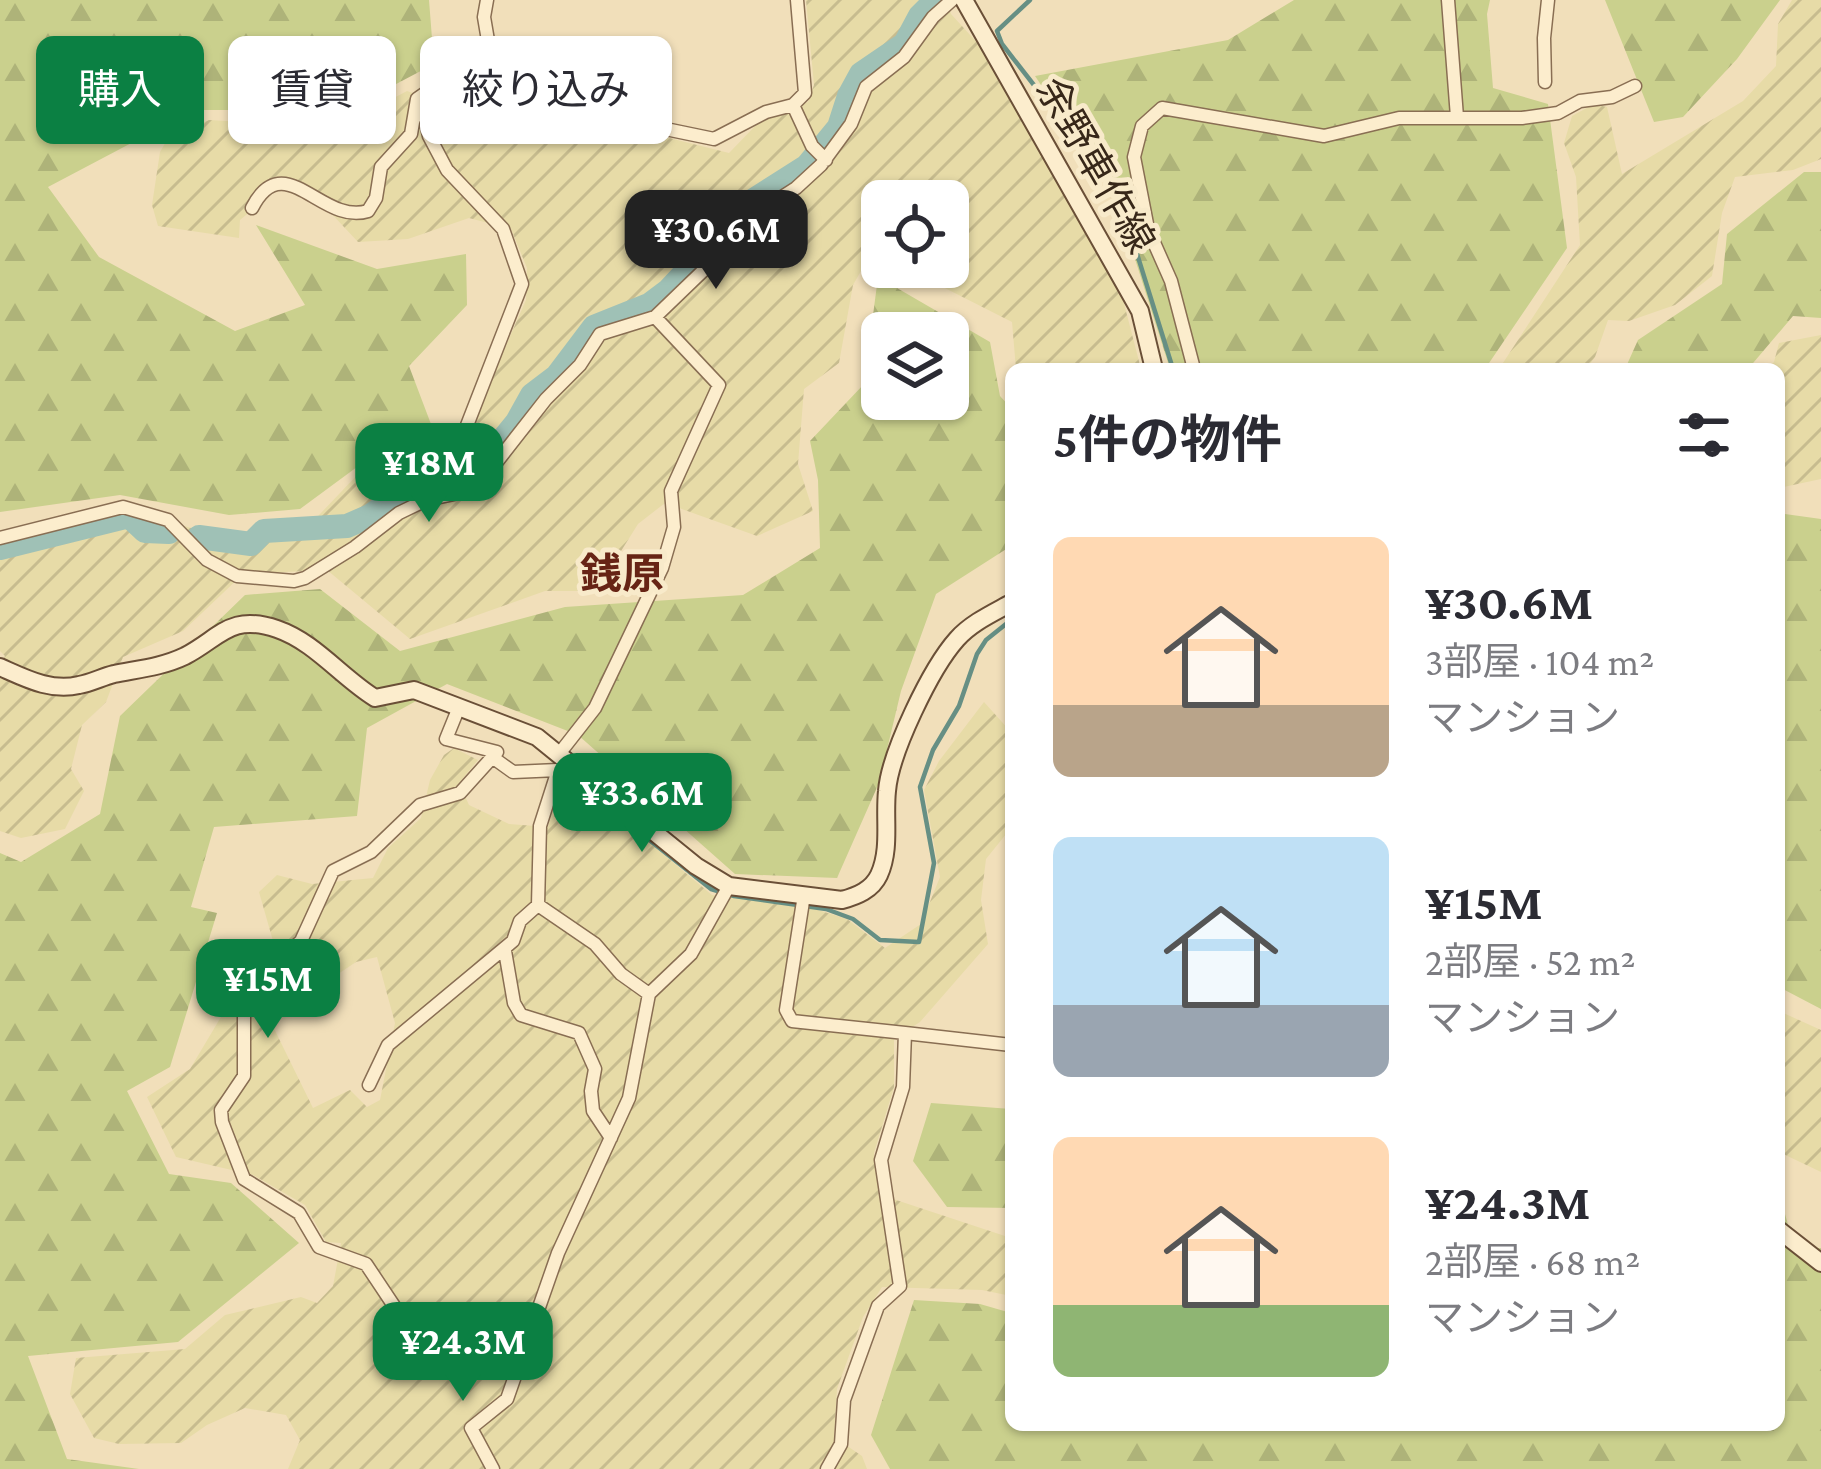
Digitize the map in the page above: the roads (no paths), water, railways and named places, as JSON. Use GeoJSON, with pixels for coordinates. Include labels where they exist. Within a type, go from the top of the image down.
{"type":"FeatureCollection","features":[{"type":"Feature","properties":{"kind":"street"},"geometry":{"type":"LineString","coordinates":[[487,0],[484,17],[488,36]]}},
{"type":"Feature","properties":{"kind":"street"},"geometry":{"type":"LineString","coordinates":[[672,130],[714,139],[766,112],[793,105],[805,93],[797,0]]}},
{"type":"Feature","properties":{"kind":"street"},"geometry":{"type":"LineString","coordinates":[[431,491],[459,494],[481,482],[546,399],[580,365],[600,334],[655,316],[751,218],[796,188],[850,124],[866,87],[904,57],[933,16],[952,0]]}},
{"type":"Feature","properties":{"kind":"street","name":"余野車作線"},"geometry":{"type":"LineString","coordinates":[[964,0],[1140,311],[1153,363]]}},
{"type":"Feature","properties":{"kind":"street"},"geometry":{"type":"LineString","coordinates":[[1448,0],[1457,117]]}},
{"type":"Feature","properties":{"kind":"street"},"geometry":{"type":"LineString","coordinates":[[1546,82],[1548,0]]}},
{"type":"Feature","properties":{"kind":"street"},"geometry":{"type":"LineString","coordinates":[[1192,363],[1171,280],[1157,256],[1140,197],[1134,157],[1142,126],[1162,108],[1324,136],[1399,118],[1522,118],[1558,112],[1580,101],[1612,98],[1635,86]]}},
{"type":"Feature","properties":{"kind":"street"},"geometry":{"type":"LineString","coordinates":[[252,208],[267,188],[280,182],[338,211],[368,211],[376,198],[381,167],[411,134],[420,97]]}},
{"type":"Feature","properties":{"kind":"street"},"geometry":{"type":"LineString","coordinates":[[793,105],[821,155]]}},
{"type":"Feature","properties":{"kind":"street"},"geometry":{"type":"LineString","coordinates":[[0,538],[123,507],[168,520],[224,571],[250,579],[294,581],[356,547],[431,491],[466,428],[522,284],[503,229],[446,170],[433,144]]}},
{"type":"Feature","properties":{"kind":"street"},"geometry":{"type":"LineString","coordinates":[[369,1085],[388,1045],[505,951],[520,921],[538,905],[539,826],[558,762],[595,708],[662,568],[674,526],[671,491],[719,385],[655,316]]}},
{"type":"Feature","properties":{"kind":"street"},"geometry":{"type":"LineString","coordinates":[[1,665],[41,685],[84,685],[109,675],[165,665],[191,653],[218,631],[237,625],[272,627],[300,639],[375,698],[414,690],[519,730],[558,762],[587,776],[696,866],[729,886],[842,900],[857,896],[877,879],[887,835],[887,789],[909,722],[956,639],[1005,607]]}},
{"type":"Feature","properties":{"kind":"street"},"geometry":{"type":"LineString","coordinates":[[460,707],[446,739],[495,754],[513,772],[558,762]]}},
{"type":"Feature","properties":{"kind":"street"},"geometry":{"type":"LineString","coordinates":[[519,730],[460,793],[420,805],[371,852],[333,871],[302,941],[257,980],[244,1011],[244,1076],[221,1110],[244,1179],[299,1213],[319,1247],[366,1264],[406,1324],[444,1312],[528,1345]]}},
{"type":"Feature","properties":{"kind":"street"},"geometry":{"type":"LineString","coordinates":[[488,1468],[470,1428],[507,1399],[558,1253],[629,1098],[649,994],[691,954],[729,886]]}},
{"type":"Feature","properties":{"kind":"street"},"geometry":{"type":"LineString","coordinates":[[804,895],[786,1010],[792,1021],[1005,1044]]}},
{"type":"Feature","properties":{"kind":"street"},"geometry":{"type":"LineString","coordinates":[[538,905],[595,944],[621,974],[649,994]]}},
{"type":"Feature","properties":{"kind":"street"},"geometry":{"type":"LineString","coordinates":[[505,951],[514,1004],[521,1015],[579,1033],[595,1069],[592,1111],[611,1138]]}},
{"type":"Feature","properties":{"kind":"street"},"geometry":{"type":"LineString","coordinates":[[826,1469],[841,1444],[844,1400],[878,1306],[900,1286],[881,1160],[903,1087],[905,1033]]}},
{"type":"Feature","properties":{"kind":"street"},"geometry":{"type":"LineString","coordinates":[[1785,1235],[1821,1263]]}},
{"type":"Feature","properties":{"kind":"waterway"},"geometry":{"type":"LineString","coordinates":[[199,537],[251,544],[264,531],[347,526],[401,494],[448,486],[473,476],[517,422],[532,395],[557,376],[594,327],[649,305],[669,290],[752,201],[807,166],[839,127],[861,74],[905,44],[920,16],[936,0]]}},
{"type":"Feature","properties":{"kind":"waterway"},"geometry":{"type":"LineString","coordinates":[[1030,0],[997,31],[1002,44],[1118,193],[1171,363]]}},
{"type":"Feature","properties":{"kind":"waterway"},"geometry":{"type":"LineString","coordinates":[[0,548],[129,516],[145,531],[169,532]]}},
{"type":"Feature","properties":{"kind":"waterway"},"geometry":{"type":"LineString","coordinates":[[555,806],[564,799],[599,800],[711,889],[826,909],[853,919],[880,940],[919,942],[934,863],[920,787],[933,750],[959,706],[977,654],[1005,625]]}},
{"type":"Feature","properties":{"kind":"district","name":"銭原"},"geometry":{"type":"Point","coordinates":[622,573]}}]}
